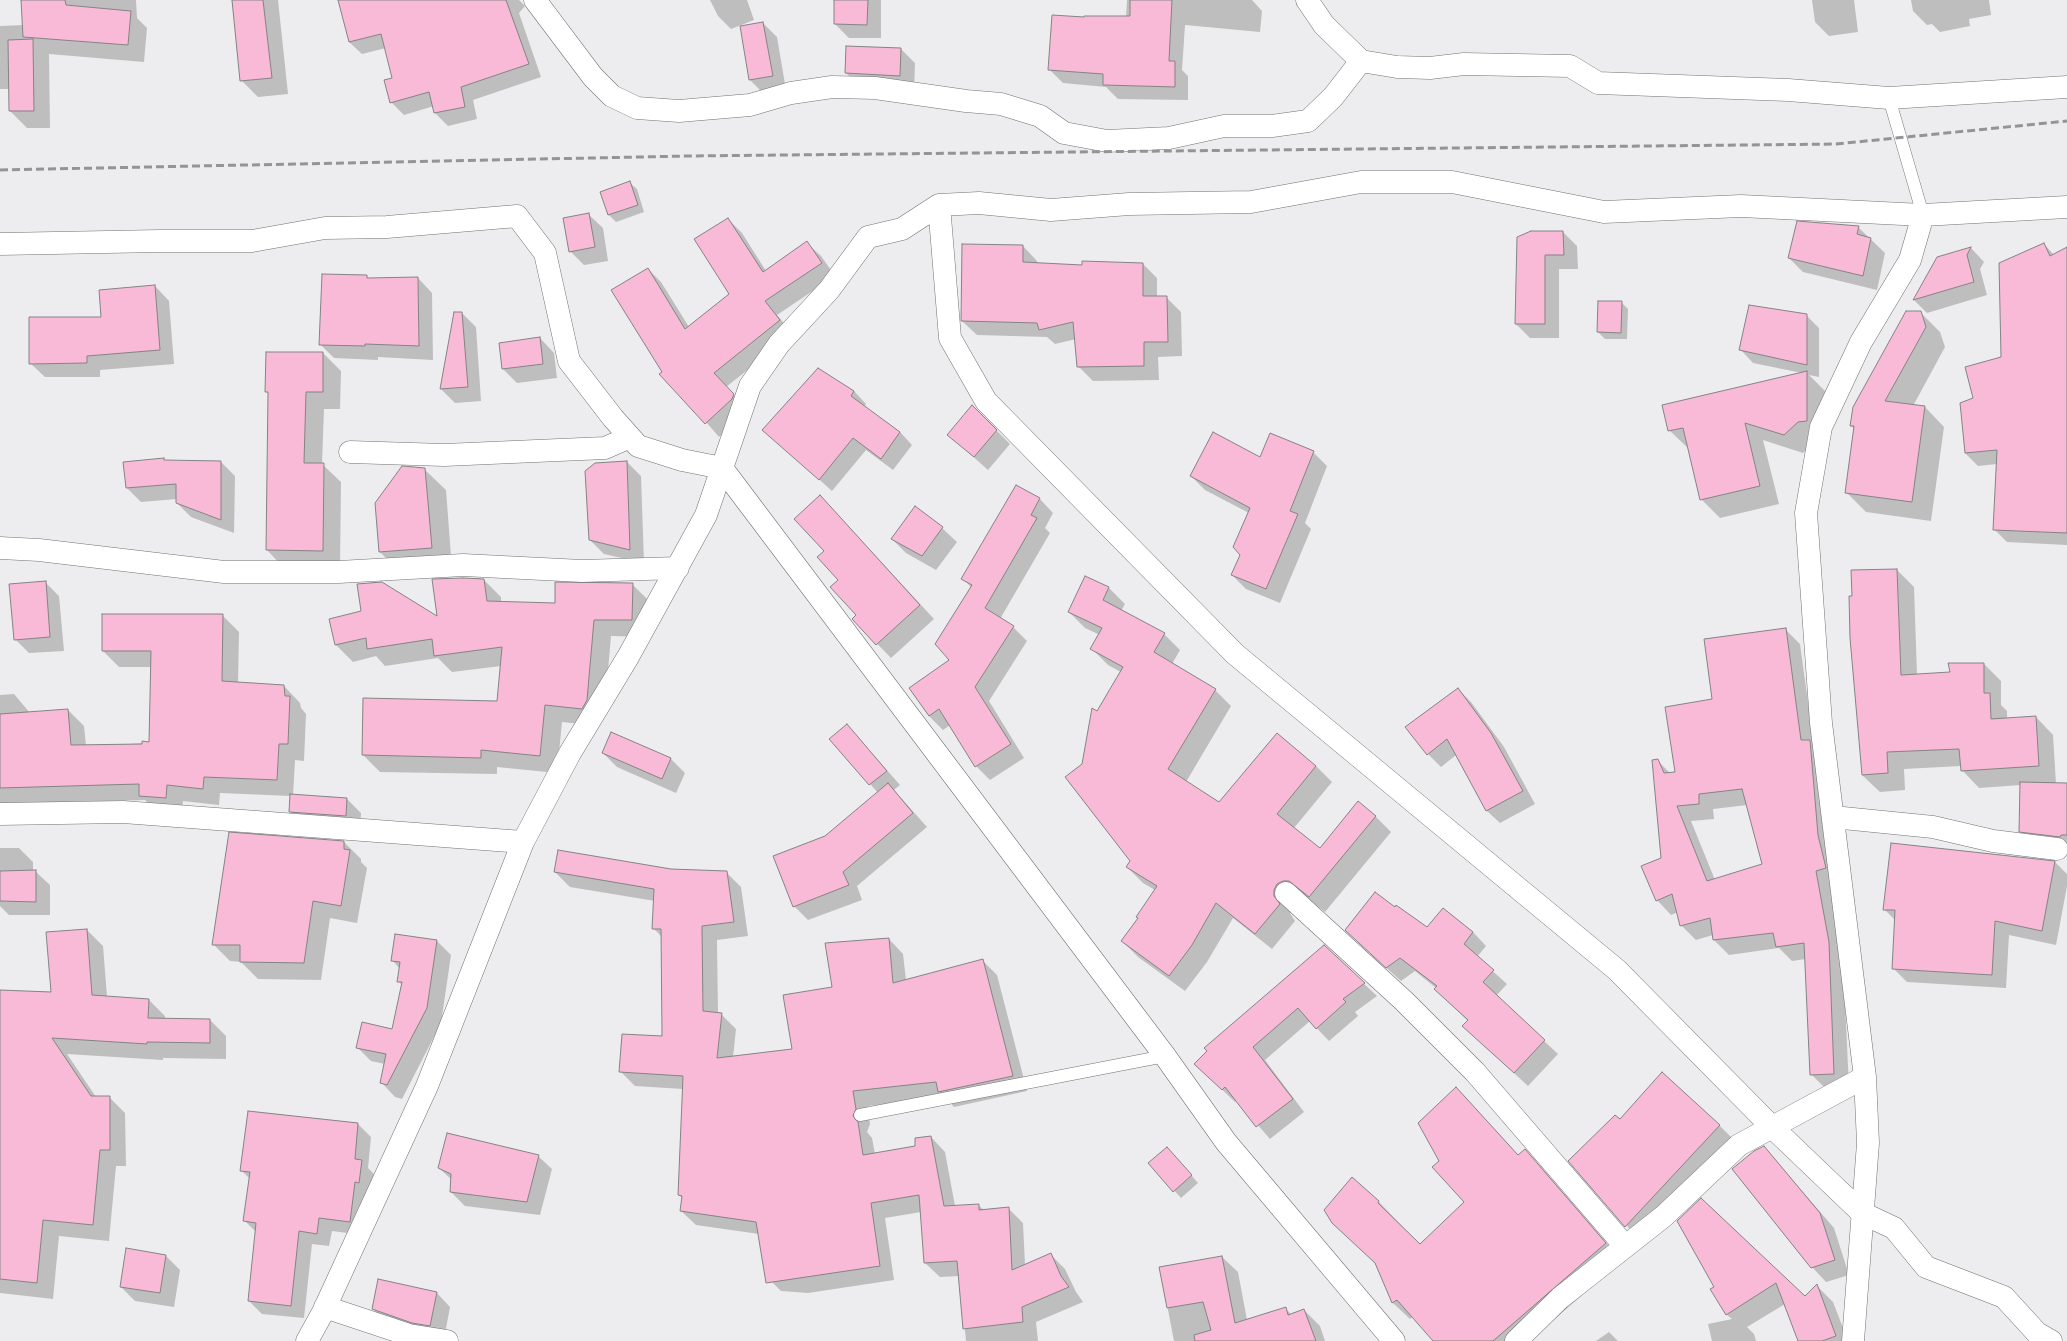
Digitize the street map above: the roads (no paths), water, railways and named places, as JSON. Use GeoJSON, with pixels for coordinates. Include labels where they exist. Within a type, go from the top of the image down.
{"type":"FeatureCollection","features":[{"type":"Feature","properties":{"kind":"street"},"geometry":{"type":"LineString","coordinates":[[535,0],[593,77],[612,96],[637,108],[679,111],[750,105],[791,93],[832,88],[875,88],[966,101],[1001,104],[1040,116],[1064,133],[1107,141],[1139,141],[1169,138],[1224,126],[1272,126],[1308,121],[1333,97],[1361,61]]}},
{"type":"Feature","properties":{"kind":"street"},"geometry":{"type":"LineString","coordinates":[[1307,0],[1324,25],[1361,61],[1397,67],[1430,68],[1464,64],[1570,66],[1598,83],[1788,90],[1889,98],[2067,87]]}},
{"type":"Feature","properties":{"kind":"street"},"geometry":{"type":"LineString","coordinates":[[307,1341],[326,1307],[427,1086],[524,842],[570,752],[628,656],[706,515],[750,386],[778,344],[829,290],[868,237],[902,228],[939,205],[979,203],[1051,210],[1129,204],[1252,202],[1361,182],[1452,182],[1604,212],[1741,206],[1923,215],[2067,207]]}},
{"type":"Feature","properties":{"kind":"street"},"geometry":{"type":"LineString","coordinates":[[939,205],[950,338],[986,401],[1235,654],[1617,970],[1772,1127],[1862,1213],[1894,1228],[1926,1267],[2004,1297],[2037,1333],[2051,1341]]}},
{"type":"Feature","properties":{"kind":"street"},"geometry":{"type":"LineString","coordinates":[[1853,1341],[1868,1143],[1865,1077],[1821,723],[1806,513],[1821,427],[1861,342],[1910,260],[1923,215]]}},
{"type":"Feature","properties":{"kind":"street"},"geometry":{"type":"LineString","coordinates":[[0,244],[252,241],[325,228],[386,227],[517,216],[545,253],[569,361],[613,418],[638,446],[682,460],[722,468],[1165,1056],[1226,1142],[1394,1341]]}},
{"type":"Feature","properties":{"kind":"street"},"geometry":{"type":"LineString","coordinates":[[350,452],[444,455],[605,448],[630,436]]}},
{"type":"Feature","properties":{"kind":"street"},"geometry":{"type":"LineString","coordinates":[[0,548],[39,550],[224,572],[339,572],[463,565],[582,571],[678,568]]}},
{"type":"Feature","properties":{"kind":"street"},"geometry":{"type":"LineString","coordinates":[[0,814],[123,812],[524,842]]}},
{"type":"Feature","properties":{"kind":"street"},"geometry":{"type":"LineString","coordinates":[[1833,817],[1933,827],[1993,841],[2057,849]]}},
{"type":"Feature","properties":{"kind":"street"},"geometry":{"type":"LineString","coordinates":[[1286,893],[1404,1001],[1476,1072],[1626,1246]]}},
{"type":"Feature","properties":{"kind":"street"},"geometry":{"type":"LineString","coordinates":[[1516,1341],[1560,1298],[1664,1216],[1739,1146],[1865,1077]]}},
{"type":"Feature","properties":{"kind":"street"},"geometry":{"type":"LineString","coordinates":[[326,1307],[409,1335],[446,1341]]}},
{"type":"Feature","properties":{"kind":"lane"},"geometry":{"type":"LineString","coordinates":[[1889,98],[1923,215]]}},
{"type":"Feature","properties":{"kind":"lane"},"geometry":{"type":"LineString","coordinates":[[860,1115],[1165,1056]]}},
{"type":"Feature","properties":{"kind":"railway"},"geometry":{"type":"LineString","coordinates":[[0,170],[689,156],[1836,144],[2067,121]]}}]}
